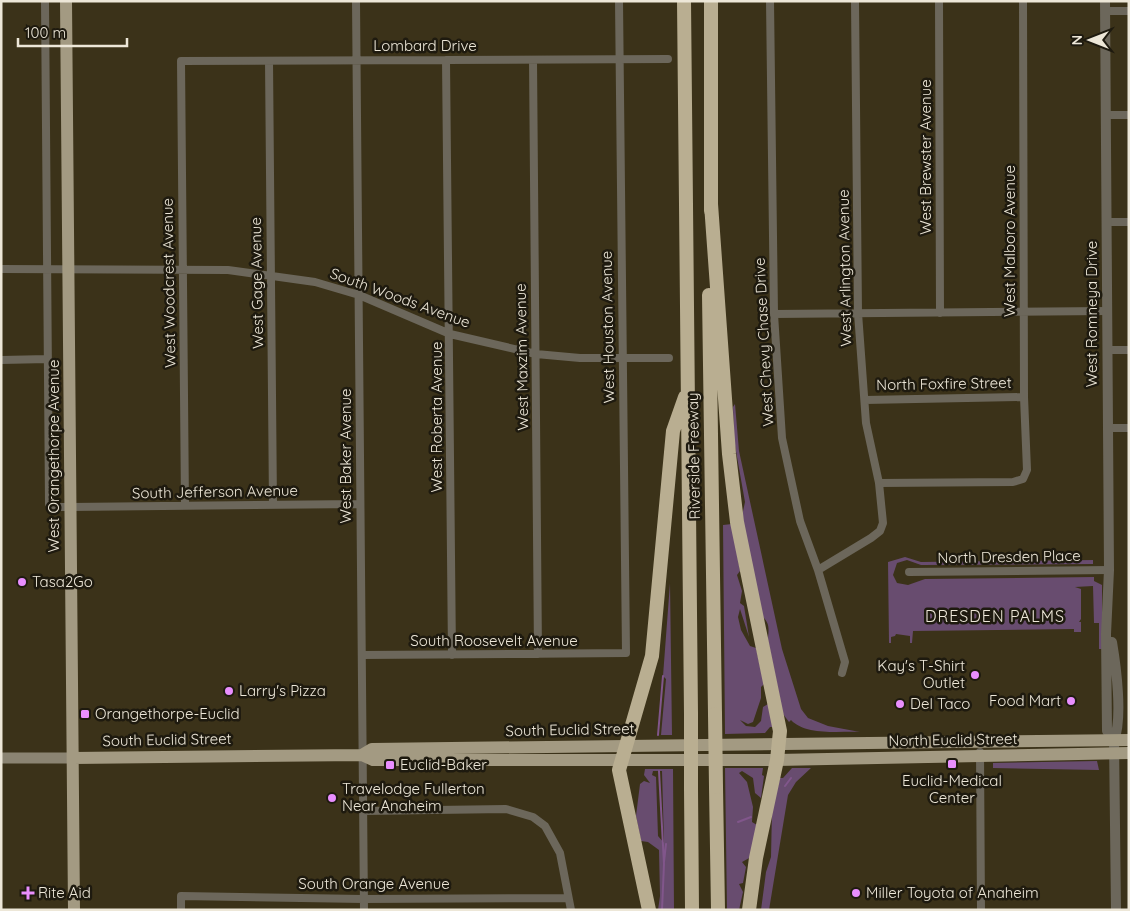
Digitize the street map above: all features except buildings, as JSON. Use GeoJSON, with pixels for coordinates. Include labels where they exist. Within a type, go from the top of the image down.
{"type":"FeatureCollection","features":[{"type":"Feature","properties":{"kind":"highway","name":"Riverside Freeway"},"geometry":{"type":"LineString","coordinates":[[684,1],[692,910]]}},
{"type":"Feature","properties":{"kind":"highway","name":"Riverside Freeway"},"geometry":{"type":"LineString","coordinates":[[710,1],[711,204],[708,338],[718,910]]}},
{"type":"Feature","properties":{"kind":"highway"},"geometry":{"type":"LineString","coordinates":[[711,204],[729,454],[736,522],[780,731],[780,743],[756,858],[749,910]]}},
{"type":"Feature","properties":{"kind":"highway"},"geometry":{"type":"LineString","coordinates":[[649,910],[620,776],[620,760],[652,656],[674,431],[688,386]]}},
{"type":"Feature","properties":{"kind":"main road","name":"West Orangethorpe Avenue"},"geometry":{"type":"LineString","coordinates":[[66,1],[74,910]]}},
{"type":"Feature","properties":{"kind":"main road","name":"North Euclid Street"},"geometry":{"type":"LineString","coordinates":[[780,743],[1129,740]]}},
{"type":"Feature","properties":{"kind":"main road","name":"South Euclid Street"},"geometry":{"type":"LineString","coordinates":[[362,755],[372,749],[780,743]]}},
{"type":"Feature","properties":{"kind":"main road","name":"North Euclid Street"},"geometry":{"type":"LineString","coordinates":[[777,760],[1129,753]]}},
{"type":"Feature","properties":{"kind":"main road","name":"South Euclid Street"},"geometry":{"type":"LineString","coordinates":[[1,758],[362,755],[373,760],[777,760]]}},
{"type":"Feature","properties":{"kind":"street"},"geometry":{"type":"LineString","coordinates":[[1,360],[48,359],[45,1]]}},
{"type":"Feature","properties":{"kind":"street","name":"West Baker Avenue"},"geometry":{"type":"LineString","coordinates":[[356,1],[364,910]]}},
{"type":"Feature","properties":{"kind":"street","name":"West Houston Avenue"},"geometry":{"type":"LineString","coordinates":[[619,1],[626,653]]}},
{"type":"Feature","properties":{"kind":"street","name":"West Chevy Chase Drive"},"geometry":{"type":"LineString","coordinates":[[770,1],[774,314],[782,438],[800,521],[818,570],[845,662],[842,673]]}},
{"type":"Feature","properties":{"kind":"street","name":"West Arlington Avenue"},"geometry":{"type":"LineString","coordinates":[[818,570],[880,531],[884,523],[879,483],[866,423],[858,313],[855,1]]}},
{"type":"Feature","properties":{"kind":"street","name":"West Brewster Avenue"},"geometry":{"type":"LineString","coordinates":[[939,1],[940,313]]}},
{"type":"Feature","properties":{"kind":"street","name":"West Malboro Avenue"},"geometry":{"type":"LineString","coordinates":[[879,483],[1013,482],[1023,479],[1027,470],[1024,397],[1022,1]]}},
{"type":"Feature","properties":{"kind":"street"},"geometry":{"type":"LineString","coordinates":[[1105,6],[1129,11]]}},
{"type":"Feature","properties":{"kind":"street","name":"West Romneya Drive"},"geometry":{"type":"LineString","coordinates":[[1105,6],[1108,626],[1116,676],[1118,731],[1114,740],[1116,910]]}},
{"type":"Feature","properties":{"kind":"street","name":"Lombard Drive"},"geometry":{"type":"LineString","coordinates":[[181,61],[668,59]]}},
{"type":"Feature","properties":{"kind":"street","name":"West Gage Avenue"},"geometry":{"type":"LineString","coordinates":[[269,60],[273,505]]}},
{"type":"Feature","properties":{"kind":"street","name":"West Roberta Avenue"},"geometry":{"type":"LineString","coordinates":[[446,60],[452,655]]}},
{"type":"Feature","properties":{"kind":"street","name":"West Maxzim Avenue"},"geometry":{"type":"LineString","coordinates":[[533,60],[538,654]]}},
{"type":"Feature","properties":{"kind":"street","name":"West Woodcrest Avenue"},"geometry":{"type":"LineString","coordinates":[[181,61],[186,506]]}},
{"type":"Feature","properties":{"kind":"street"},"geometry":{"type":"LineString","coordinates":[[1106,115],[1129,114]]}},
{"type":"Feature","properties":{"kind":"street"},"geometry":{"type":"LineString","coordinates":[[1106,222],[1129,222]]}},
{"type":"Feature","properties":{"kind":"street","name":"South Woods Avenue"},"geometry":{"type":"LineString","coordinates":[[1,269],[228,270],[315,282],[359,295],[450,334],[536,354],[580,358],[669,358]]}},
{"type":"Feature","properties":{"kind":"street"},"geometry":{"type":"LineString","coordinates":[[774,314],[1107,311]]}},
{"type":"Feature","properties":{"kind":"street"},"geometry":{"type":"LineString","coordinates":[[1107,350],[1129,350]]}},
{"type":"Feature","properties":{"kind":"street","name":"South Jefferson Avenue"},"geometry":{"type":"LineString","coordinates":[[48,359],[49,504],[53,507],[360,504]]}},
{"type":"Feature","properties":{"kind":"street","name":"North Foxfire Street"},"geometry":{"type":"LineString","coordinates":[[865,400],[1024,397]]}},
{"type":"Feature","properties":{"kind":"street"},"geometry":{"type":"LineString","coordinates":[[1107,428],[1129,428]]}},
{"type":"Feature","properties":{"kind":"street","name":"North Dresden Place"},"geometry":{"type":"LineString","coordinates":[[909,572],[1109,570]]}},
{"type":"Feature","properties":{"kind":"street","name":"South Roosevelt Avenue"},"geometry":{"type":"LineString","coordinates":[[362,655],[626,653]]}},
{"type":"Feature","properties":{"kind":"street"},"geometry":{"type":"LineString","coordinates":[[979,740],[981,910]]}},
{"type":"Feature","properties":{"kind":"street"},"geometry":{"type":"LineString","coordinates":[[363,810],[506,809],[526,815],[545,826],[553,838],[560,853],[571,910]]}},
{"type":"Feature","properties":{"kind":"street","name":"South Orange Avenue"},"geometry":{"type":"LineString","coordinates":[[181,910],[181,896],[364,899],[568,898]]}},
{"type":"Feature","properties":{"kind":"shaded area"},"geometry":{"type":"Polygon","coordinates":[[[735,404],[739,451],[782,649],[801,709],[808,718],[828,726],[860,732],[814,731],[797,725],[791,720],[789,722],[783,714],[768,641],[768,625],[763,617],[742,516],[745,502],[734,440],[733,407],[735,404]]]}},
{"type":"Feature","properties":{"kind":"shaded area"},"geometry":{"type":"Polygon","coordinates":[[[732,524],[740,571],[737,575],[742,591],[740,603],[744,606],[749,637],[740,609],[738,617],[741,630],[750,646],[756,648],[764,684],[761,687],[761,698],[753,722],[748,724],[740,720],[746,726],[755,727],[761,721],[763,707],[768,704],[774,727],[770,727],[765,733],[725,734],[723,525],[732,524]]]}},
{"type":"Feature","properties":{"kind":"shaded area"},"geometry":{"type":"Polygon","coordinates":[[[905,557],[921,562],[1093,560],[1093,564],[921,565],[907,560],[897,563],[893,575],[897,583],[908,585],[925,579],[1094,577],[1094,581],[1102,585],[1102,649],[1099,649],[1099,623],[1094,623],[1093,586],[1075,587],[1081,589],[1081,619],[1079,622],[1081,622],[1081,632],[1074,632],[1074,629],[913,631],[912,643],[910,643],[910,636],[896,634],[891,637],[891,643],[889,643],[888,562],[905,557]]]}},
{"type":"Feature","properties":{"kind":"shaded area"},"geometry":{"type":"Polygon","coordinates":[[[670,583],[672,735],[661,735],[666,679],[663,676],[670,583]]]}},
{"type":"Feature","properties":{"kind":"shaded area"},"geometry":{"type":"Polygon","coordinates":[[[1097,761],[1099,770],[993,768],[993,763],[1097,761]]]}},
{"type":"Feature","properties":{"kind":"shaded area"},"geometry":{"type":"Polygon","coordinates":[[[725,768],[763,768],[762,775],[764,776],[761,798],[755,793],[753,778],[742,771],[739,773],[747,782],[753,807],[752,822],[757,825],[751,857],[742,862],[746,867],[743,883],[739,884],[743,892],[739,910],[727,910],[725,768]]]}},
{"type":"Feature","properties":{"kind":"shaded area"},"geometry":{"type":"Polygon","coordinates":[[[792,768],[811,768],[796,782],[788,795],[769,910],[761,910],[766,872],[771,857],[772,810],[780,778],[783,778],[792,768]]]}},
{"type":"Feature","properties":{"kind":"shaded area"},"geometry":{"type":"Polygon","coordinates":[[[645,769],[673,769],[674,910],[658,910],[660,896],[659,850],[648,842],[641,841],[636,816],[640,784],[644,781],[650,783],[644,775],[645,769]],[[653,771],[652,775],[656,777],[658,836],[664,843],[662,771],[653,771]]]}},
{"type":"Feature","properties":{"kind":"waterway"},"geometry":{"type":"LineString","coordinates":[[658,735],[663,676]]}},
{"type":"Feature","properties":{"kind":"waterway"},"geometry":{"type":"LineString","coordinates":[[659,771],[664,864],[662,910]]}},
{"type":"Feature","properties":{"kind":"waterway"},"geometry":{"type":"LineString","coordinates":[[785,786],[791,778]]}},
{"type":"Feature","properties":{"kind":"waterway"},"geometry":{"type":"LineString","coordinates":[[738,822],[751,817]]}},
{"type":"Feature","properties":{"kind":"waterway"},"geometry":{"type":"LineString","coordinates":[[664,862],[666,844]]}},
{"type":"Feature","properties":{"kind":"place","name":"Tasa2Go"},"geometry":{"type":"Point","coordinates":[22,582]}},
{"type":"Feature","properties":{"kind":"place","name":"Kay's T-Shirt Outlet"},"geometry":{"type":"Point","coordinates":[975,675]}},
{"type":"Feature","properties":{"kind":"place","name":"Larry's Pizza"},"geometry":{"type":"Point","coordinates":[229,691]}},
{"type":"Feature","properties":{"kind":"place","name":"Food Mart"},"geometry":{"type":"Point","coordinates":[1071,701]}},
{"type":"Feature","properties":{"kind":"place","name":"Del Taco"},"geometry":{"type":"Point","coordinates":[900,704]}},
{"type":"Feature","properties":{"kind":"place","name":"Orangethorpe-Euclid"},"geometry":{"type":"Point","coordinates":[85,714]}},
{"type":"Feature","properties":{"kind":"place","name":"Euclid-Medical Center"},"geometry":{"type":"Point","coordinates":[952,764]}},
{"type":"Feature","properties":{"kind":"place","name":"Euclid-Baker"},"geometry":{"type":"Point","coordinates":[390,765]}},
{"type":"Feature","properties":{"kind":"place","name":"Travelodge Fullerton Near Anaheim"},"geometry":{"type":"Point","coordinates":[332,798]}},
{"type":"Feature","properties":{"kind":"place","name":"Rite Aid"},"geometry":{"type":"Point","coordinates":[28,893]}},
{"type":"Feature","properties":{"kind":"place","name":"Miller Toyota of Anaheim"},"geometry":{"type":"Point","coordinates":[856,893]}},
{"type":"Feature","properties":{"kind":"district","name":"DRESDEN PALMS"},"geometry":{"type":"Point","coordinates":[995,616]}}]}
